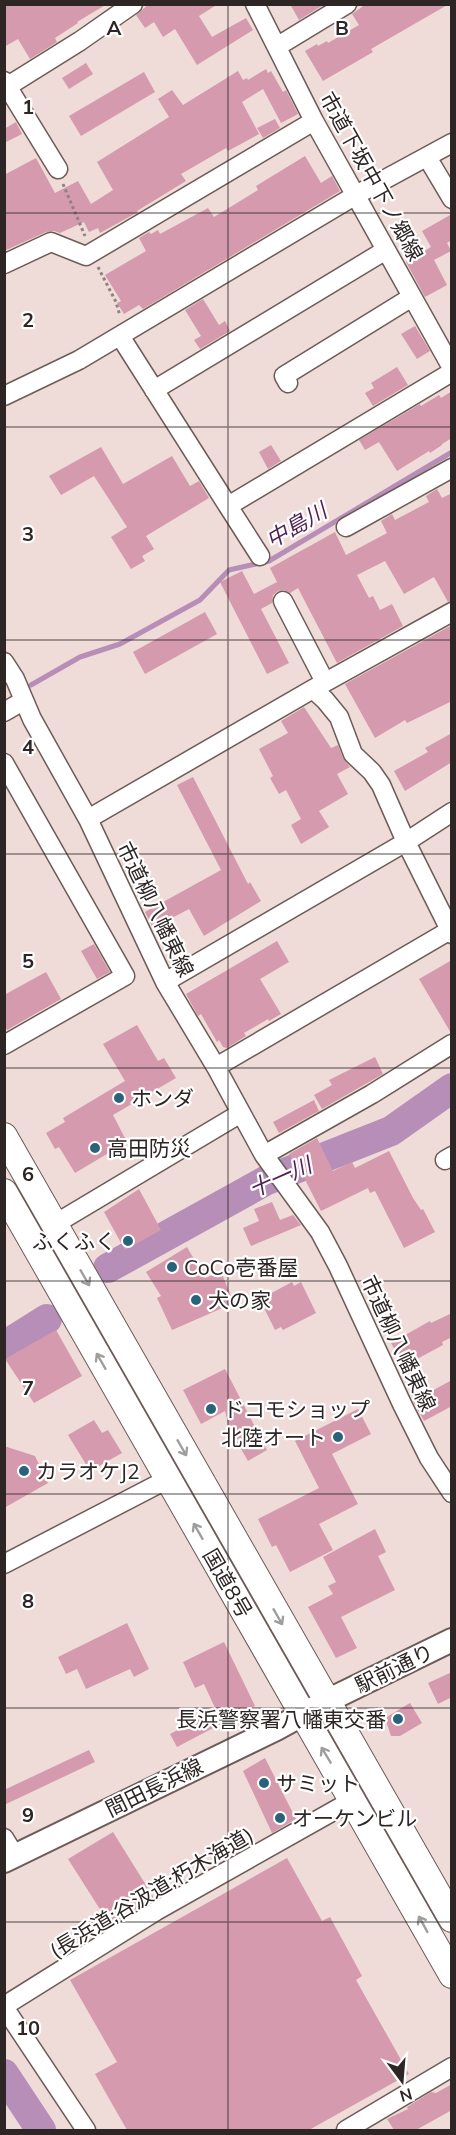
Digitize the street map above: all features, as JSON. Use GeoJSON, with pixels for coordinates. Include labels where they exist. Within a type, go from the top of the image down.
{"type":"FeatureCollection","features":[{"type":"Feature","properties":{"kind":"highway","name":"国道8号"},"geometry":{"type":"LineString","coordinates":[[4,1136],[452,1919]]}},
{"type":"Feature","properties":{"kind":"highway","name":"国道8号"},"geometry":{"type":"LineString","coordinates":[[4,1192],[452,1975]]}},
{"type":"Feature","properties":{"kind":"main road","name":"駅前通り"},"geometry":{"type":"LineString","coordinates":[[304,1714],[452,1640]]}},
{"type":"Feature","properties":{"kind":"main road","name":"間田長浜線"},"geometry":{"type":"LineString","coordinates":[[8,1851],[304,1714]]}},
{"type":"Feature","properties":{"kind":"street"},"geometry":{"type":"LineString","coordinates":[[58,169],[6,83],[80,41],[133,4]]}},
{"type":"Feature","properties":{"kind":"street","name":"市道下坂中下ノ郷線"},"geometry":{"type":"LineString","coordinates":[[255,4],[314,121],[452,370]]}},
{"type":"Feature","properties":{"kind":"street"},"geometry":{"type":"LineString","coordinates":[[278,46],[347,4]]}},
{"type":"Feature","properties":{"kind":"street"},"geometry":{"type":"LineString","coordinates":[[4,264],[51,242],[86,255],[314,121]]}},
{"type":"Feature","properties":{"kind":"street"},"geometry":{"type":"LineString","coordinates":[[6,393],[79,360],[356,195],[452,143]]}},
{"type":"Feature","properties":{"kind":"street"},"geometry":{"type":"LineString","coordinates":[[428,157],[452,199]]}},
{"type":"Feature","properties":{"kind":"street"},"geometry":{"type":"LineString","coordinates":[[154,390],[386,250]]}},
{"type":"Feature","properties":{"kind":"street"},"geometry":{"type":"LineString","coordinates":[[288,383],[284,376],[412,297]]}},
{"type":"Feature","properties":{"kind":"street"},"geometry":{"type":"LineString","coordinates":[[120,336],[260,556]]}},
{"type":"Feature","properties":{"kind":"street"},"geometry":{"type":"LineString","coordinates":[[228,506],[452,370]]}},
{"type":"Feature","properties":{"kind":"street"},"geometry":{"type":"LineString","coordinates":[[346,527],[452,468]]}},
{"type":"Feature","properties":{"kind":"street"},"geometry":{"type":"LineString","coordinates":[[216,1067],[451,932],[406,842],[381,785],[372,772],[352,754],[339,717],[319,686],[283,601]]}},
{"type":"Feature","properties":{"kind":"street"},"geometry":{"type":"LineString","coordinates":[[88,819],[452,612]]}},
{"type":"Feature","properties":{"kind":"street","name":"市道柳八幡東線"},"geometry":{"type":"LineString","coordinates":[[4,662],[88,819],[165,982],[216,1067],[264,1155],[320,1232],[429,1458],[452,1493]]}},
{"type":"Feature","properties":{"kind":"street"},"geometry":{"type":"LineString","coordinates":[[4,712],[23,701]]}},
{"type":"Feature","properties":{"kind":"street"},"geometry":{"type":"LineString","coordinates":[[4,763],[125,976],[4,1044]]}},
{"type":"Feature","properties":{"kind":"street"},"geometry":{"type":"LineString","coordinates":[[165,982],[406,842],[452,812]]}},
{"type":"Feature","properties":{"kind":"street"},"geometry":{"type":"LineString","coordinates":[[264,1155],[372,1094],[452,1044]]}},
{"type":"Feature","properties":{"kind":"street"},"geometry":{"type":"LineString","coordinates":[[55,1224],[241,1113]]}},
{"type":"Feature","properties":{"kind":"street"},"geometry":{"type":"LineString","coordinates":[[4,1564],[168,1479]]}},
{"type":"Feature","properties":{"kind":"street","name":"(長浜道;谷汲道;朽木海道)"},"geometry":{"type":"LineString","coordinates":[[4,2006],[156,1911],[353,1800]]}},
{"type":"Feature","properties":{"kind":"street"},"geometry":{"type":"LineString","coordinates":[[4,2006],[86,2130]]}},
{"type":"Feature","properties":{"kind":"street"},"geometry":{"type":"LineString","coordinates":[[346,2130],[452,2067]]}},
{"type":"Feature","properties":{"kind":"building"},"geometry":{"type":"Polygon","coordinates":[[[4,4],[107,4],[77,22],[55,38],[57,42],[30,59],[18,39],[4,47],[4,4]]]}},
{"type":"Feature","properties":{"kind":"building"},"geometry":{"type":"Polygon","coordinates":[[[149,4],[218,4],[199,16],[212,37],[246,18],[253,30],[197,65],[175,29],[163,37],[154,22],[145,28],[136,15],[149,4]]]}},
{"type":"Feature","properties":{"kind":"building"},"geometry":{"type":"Polygon","coordinates":[[[290,4],[325,4],[299,20],[290,4]]]}},
{"type":"Feature","properties":{"kind":"building"},"geometry":{"type":"Polygon","coordinates":[[[366,4],[449,4],[371,49],[373,52],[323,81],[305,51],[317,44],[318,46],[327,41],[328,43],[359,25],[352,14],[366,4]]]}},
{"type":"Feature","properties":{"kind":"building"},"geometry":{"type":"Polygon","coordinates":[[[86,63],[93,74],[69,89],[62,78],[86,63]]]}},
{"type":"Feature","properties":{"kind":"building"},"geometry":{"type":"Polygon","coordinates":[[[266,69],[268,73],[271,71],[283,92],[286,90],[298,114],[281,123],[263,89],[242,102],[259,134],[228,151],[226,148],[181,174],[186,181],[138,212],[100,233],[98,228],[89,232],[84,222],[60,233],[46,232],[4,251],[4,175],[36,158],[55,193],[78,181],[91,204],[113,190],[97,162],[169,117],[158,99],[172,90],[183,105],[238,71],[243,80],[247,78],[248,80],[266,69]]]}},
{"type":"Feature","properties":{"kind":"building"},"geometry":{"type":"Polygon","coordinates":[[[144,72],[155,92],[81,136],[69,116],[144,72]]]}},
{"type":"Feature","properties":{"kind":"building"},"geometry":{"type":"Polygon","coordinates":[[[275,119],[280,128],[263,138],[257,128],[275,119]]]}},
{"type":"Feature","properties":{"kind":"building"},"geometry":{"type":"Polygon","coordinates":[[[16,122],[22,134],[4,143],[4,129],[16,122]]]}},
{"type":"Feature","properties":{"kind":"building"},"geometry":{"type":"Polygon","coordinates":[[[305,156],[321,183],[332,176],[340,191],[143,309],[139,305],[124,314],[117,303],[121,301],[105,275],[146,251],[139,238],[158,230],[160,234],[208,208],[214,217],[258,190],[256,186],[305,156]]]}},
{"type":"Feature","properties":{"kind":"building"},"geometry":{"type":"Polygon","coordinates":[[[452,214],[452,240],[447,243],[451,251],[434,260],[447,285],[425,297],[406,262],[431,247],[422,231],[452,214]]]}},
{"type":"Feature","properties":{"kind":"building"},"geometry":{"type":"Polygon","coordinates":[[[203,299],[219,325],[225,321],[230,331],[200,349],[194,340],[201,336],[185,310],[203,299]]]}},
{"type":"Feature","properties":{"kind":"building"},"geometry":{"type":"Polygon","coordinates":[[[415,326],[430,351],[417,359],[401,334],[415,326]]]}},
{"type":"Feature","properties":{"kind":"building"},"geometry":{"type":"Polygon","coordinates":[[[397,367],[408,385],[373,406],[365,393],[374,388],[371,383],[397,367]]]}},
{"type":"Feature","properties":{"kind":"building"},"geometry":{"type":"Polygon","coordinates":[[[452,391],[452,438],[397,471],[379,442],[365,450],[359,440],[420,404],[421,406],[439,395],[441,398],[452,391]]]}},
{"type":"Feature","properties":{"kind":"building"},"geometry":{"type":"Polygon","coordinates":[[[271,445],[281,461],[268,469],[259,452],[271,445]]]}},
{"type":"Feature","properties":{"kind":"building"},"geometry":{"type":"Polygon","coordinates":[[[101,447],[123,484],[172,456],[190,486],[199,481],[209,498],[146,536],[154,549],[142,556],[145,561],[131,569],[111,537],[127,527],[94,476],[61,495],[49,476],[101,447]]]}},
{"type":"Feature","properties":{"kind":"building"},"geometry":{"type":"Polygon","coordinates":[[[437,489],[442,498],[452,493],[452,601],[448,602],[434,577],[404,594],[385,561],[357,575],[369,598],[373,596],[380,610],[392,604],[403,626],[337,663],[298,588],[290,593],[284,590],[278,591],[273,595],[272,603],[261,609],[289,663],[267,674],[220,582],[242,571],[254,594],[277,582],[270,568],[335,532],[346,555],[387,533],[381,521],[392,514],[395,520],[429,502],[426,496],[437,489]]]}},
{"type":"Feature","properties":{"kind":"building"},"geometry":{"type":"Polygon","coordinates":[[[205,612],[217,634],[145,674],[133,652],[205,612]]]}},
{"type":"Feature","properties":{"kind":"building"},"geometry":{"type":"Polygon","coordinates":[[[452,625],[452,701],[407,723],[405,720],[375,738],[345,684],[452,625]]]}},
{"type":"Feature","properties":{"kind":"building"},"geometry":{"type":"Polygon","coordinates":[[[304,707],[331,748],[338,745],[343,758],[350,767],[337,774],[348,794],[319,811],[329,827],[301,844],[291,825],[301,819],[286,790],[279,794],[270,778],[273,776],[259,749],[288,733],[281,721],[304,707]]]}},
{"type":"Feature","properties":{"kind":"building"},"geometry":{"type":"Polygon","coordinates":[[[452,733],[452,762],[405,791],[394,771],[428,752],[425,748],[452,733]]]}},
{"type":"Feature","properties":{"kind":"building"},"geometry":{"type":"Polygon","coordinates":[[[193,777],[248,884],[250,882],[261,901],[204,936],[189,909],[153,928],[145,912],[221,870],[177,785],[193,777]]]}},
{"type":"Feature","properties":{"kind":"building"},"geometry":{"type":"Polygon","coordinates":[[[277,941],[289,962],[260,979],[281,1014],[244,1033],[246,1036],[227,1048],[223,1047],[219,1040],[217,1042],[201,1014],[198,1016],[186,994],[277,941]]]}},
{"type":"Feature","properties":{"kind":"building"},"geometry":{"type":"Polygon","coordinates":[[[94,944],[110,972],[97,979],[81,951],[94,944]]]}},
{"type":"Feature","properties":{"kind":"building"},"geometry":{"type":"Polygon","coordinates":[[[452,960],[452,1033],[451,1033],[419,979],[452,960]]]}},
{"type":"Feature","properties":{"kind":"building"},"geometry":{"type":"Polygon","coordinates":[[[46,972],[61,999],[7,1030],[4,1025],[4,995],[46,972]]]}},
{"type":"Feature","properties":{"kind":"building"},"geometry":{"type":"Polygon","coordinates":[[[137,1025],[158,1061],[164,1058],[176,1078],[113,1115],[127,1142],[75,1173],[59,1147],[55,1149],[46,1133],[65,1122],[63,1118],[125,1081],[103,1044],[137,1025]]]}},
{"type":"Feature","properties":{"kind":"building"},"geometry":{"type":"Polygon","coordinates":[[[375,1057],[383,1074],[322,1109],[314,1095],[332,1085],[329,1080],[375,1057]]]}},
{"type":"Feature","properties":{"kind":"building"},"geometry":{"type":"Polygon","coordinates":[[[314,1100],[319,1111],[279,1133],[273,1122],[314,1100]]]}},
{"type":"Feature","properties":{"kind":"building"},"geometry":{"type":"Polygon","coordinates":[[[317,1138],[333,1171],[352,1162],[355,1168],[389,1151],[413,1198],[421,1210],[423,1209],[435,1232],[404,1248],[375,1191],[370,1193],[368,1188],[321,1211],[296,1162],[294,1164],[289,1154],[317,1138]]]}},
{"type":"Feature","properties":{"kind":"building"},"geometry":{"type":"Polygon","coordinates":[[[139,1189],[161,1230],[125,1250],[104,1212],[139,1189]]]}},
{"type":"Feature","properties":{"kind":"building"},"geometry":{"type":"Polygon","coordinates":[[[272,1202],[280,1220],[293,1215],[301,1225],[251,1246],[243,1228],[259,1221],[254,1209],[272,1202]]]}},
{"type":"Feature","properties":{"kind":"building","name":"犬の家"},"geometry":{"type":"Polygon","coordinates":[[[187,1247],[205,1278],[221,1272],[234,1303],[172,1330],[157,1298],[161,1296],[146,1272],[187,1247]]]}},
{"type":"Feature","properties":{"kind":"building"},"geometry":{"type":"Polygon","coordinates":[[[292,1282],[294,1286],[301,1282],[316,1313],[283,1330],[281,1327],[275,1330],[261,1302],[267,1299],[266,1296],[292,1282]]]}},
{"type":"Feature","properties":{"kind":"building"},"geometry":{"type":"Polygon","coordinates":[[[452,1313],[452,1337],[442,1342],[443,1345],[404,1366],[391,1343],[430,1321],[431,1323],[452,1313]]]}},
{"type":"Feature","properties":{"kind":"building"},"geometry":{"type":"Polygon","coordinates":[[[56,1330],[82,1376],[34,1403],[5,1359],[56,1330]]]}},
{"type":"Feature","properties":{"kind":"building"},"geometry":{"type":"Polygon","coordinates":[[[225,1369],[267,1450],[248,1461],[237,1442],[239,1441],[229,1427],[225,1411],[201,1424],[183,1390],[225,1369]]]}},
{"type":"Feature","properties":{"kind":"building"},"geometry":{"type":"Polygon","coordinates":[[[452,1380],[452,1406],[424,1421],[413,1401],[452,1380]]]}},
{"type":"Feature","properties":{"kind":"building"},"geometry":{"type":"Polygon","coordinates":[[[358,1409],[371,1434],[332,1454],[358,1504],[319,1524],[333,1550],[290,1572],[276,1545],[272,1547],[258,1519],[319,1488],[295,1441],[358,1409]]]}},
{"type":"Feature","properties":{"kind":"building"},"geometry":{"type":"Polygon","coordinates":[[[94,1420],[102,1433],[108,1430],[122,1453],[90,1471],[68,1435],[94,1420]]]}},
{"type":"Feature","properties":{"kind":"building","name":"カラオケJ2"},"geometry":{"type":"Polygon","coordinates":[[[4,1446],[35,1456],[48,1483],[4,1508],[4,1446]]]}},
{"type":"Feature","properties":{"kind":"building"},"geometry":{"type":"Polygon","coordinates":[[[375,1529],[386,1552],[378,1556],[395,1590],[341,1617],[357,1648],[336,1658],[308,1607],[333,1594],[328,1586],[336,1582],[323,1557],[375,1529]]]}},
{"type":"Feature","properties":{"kind":"building"},"geometry":{"type":"Polygon","coordinates":[[[127,1623],[149,1669],[134,1677],[130,1669],[86,1689],[77,1669],[66,1674],[58,1657],[127,1623]]]}},
{"type":"Feature","properties":{"kind":"building"},"geometry":{"type":"Polygon","coordinates":[[[224,1642],[255,1706],[177,1747],[170,1734],[216,1710],[204,1684],[195,1688],[183,1662],[224,1642]]]}},
{"type":"Feature","properties":{"kind":"building"},"geometry":{"type":"Polygon","coordinates":[[[452,1672],[452,1697],[438,1704],[428,1683],[452,1672]]]}},
{"type":"Feature","properties":{"kind":"building"},"geometry":{"type":"Polygon","coordinates":[[[410,1703],[422,1723],[400,1736],[391,1736],[385,1718],[410,1703]]]}},
{"type":"Feature","properties":{"kind":"building"},"geometry":{"type":"Polygon","coordinates":[[[89,1750],[95,1762],[4,1805],[4,1790],[89,1750]]]}},
{"type":"Feature","properties":{"kind":"building","name":"サミット"},"geometry":{"type":"Polygon","coordinates":[[[265,1758],[296,1819],[272,1833],[243,1771],[265,1758]]]}},
{"type":"Feature","properties":{"kind":"building"},"geometry":{"type":"Polygon","coordinates":[[[113,1832],[154,1898],[110,1925],[68,1859],[113,1832]]]}},
{"type":"Feature","properties":{"kind":"building"},"geometry":{"type":"Polygon","coordinates":[[[287,1858],[322,1921],[330,1917],[362,1976],[356,1980],[409,2074],[309,2130],[127,2130],[95,2074],[117,2062],[70,1980],[287,1858]]]}},
{"type":"Feature","properties":{"kind":"building"},"geometry":{"type":"Polygon","coordinates":[[[452,2084],[452,2110],[416,2130],[394,2130],[387,2119],[408,2109],[407,2107],[431,2092],[436,2093],[452,2084]]]}},
{"type":"Feature","properties":{"kind":"waterway","name":"中島川"},"geometry":{"type":"LineString","coordinates":[[31,685],[80,657],[120,644],[200,600],[229,570],[269,561],[452,452]]}},
{"type":"Feature","properties":{"kind":"waterway","name":"十一川"},"geometry":{"type":"LineString","coordinates":[[108,1268],[267,1180],[391,1131],[452,1088]]}},
{"type":"Feature","properties":{"kind":"waterway","name":"十一川"},"geometry":{"type":"LineString","coordinates":[[4,1346],[47,1319]]}},
{"type":"Feature","properties":{"kind":"waterway"},"geometry":{"type":"LineString","coordinates":[[4,2074],[41,2130]]}},
{"type":"Feature","properties":{"kind":"place","name":"ホンダ"},"geometry":{"type":"Point","coordinates":[119,1098]}},
{"type":"Feature","properties":{"kind":"place","name":"高田防災"},"geometry":{"type":"Point","coordinates":[95,1148]}},
{"type":"Feature","properties":{"kind":"place","name":"ふくふく"},"geometry":{"type":"Point","coordinates":[128,1241]}},
{"type":"Feature","properties":{"kind":"place","name":"CoCo壱番屋"},"geometry":{"type":"Point","coordinates":[172,1267]}},
{"type":"Feature","properties":{"kind":"place","name":"犬の家"},"geometry":{"type":"Point","coordinates":[196,1300]}},
{"type":"Feature","properties":{"kind":"place","name":"ドコモショップ"},"geometry":{"type":"Point","coordinates":[211,1409]}},
{"type":"Feature","properties":{"kind":"place","name":"北陸オート"},"geometry":{"type":"Point","coordinates":[338,1437]}},
{"type":"Feature","properties":{"kind":"place","name":"カラオケJ2"},"geometry":{"type":"Point","coordinates":[24,1471]}},
{"type":"Feature","properties":{"kind":"place","name":"長浜警察署八幡東交番"},"geometry":{"type":"Point","coordinates":[398,1719]}},
{"type":"Feature","properties":{"kind":"place","name":"サミット"},"geometry":{"type":"Point","coordinates":[264,1783]}},
{"type":"Feature","properties":{"kind":"place","name":"オーケンビル"},"geometry":{"type":"Point","coordinates":[280,1818]}}]}
